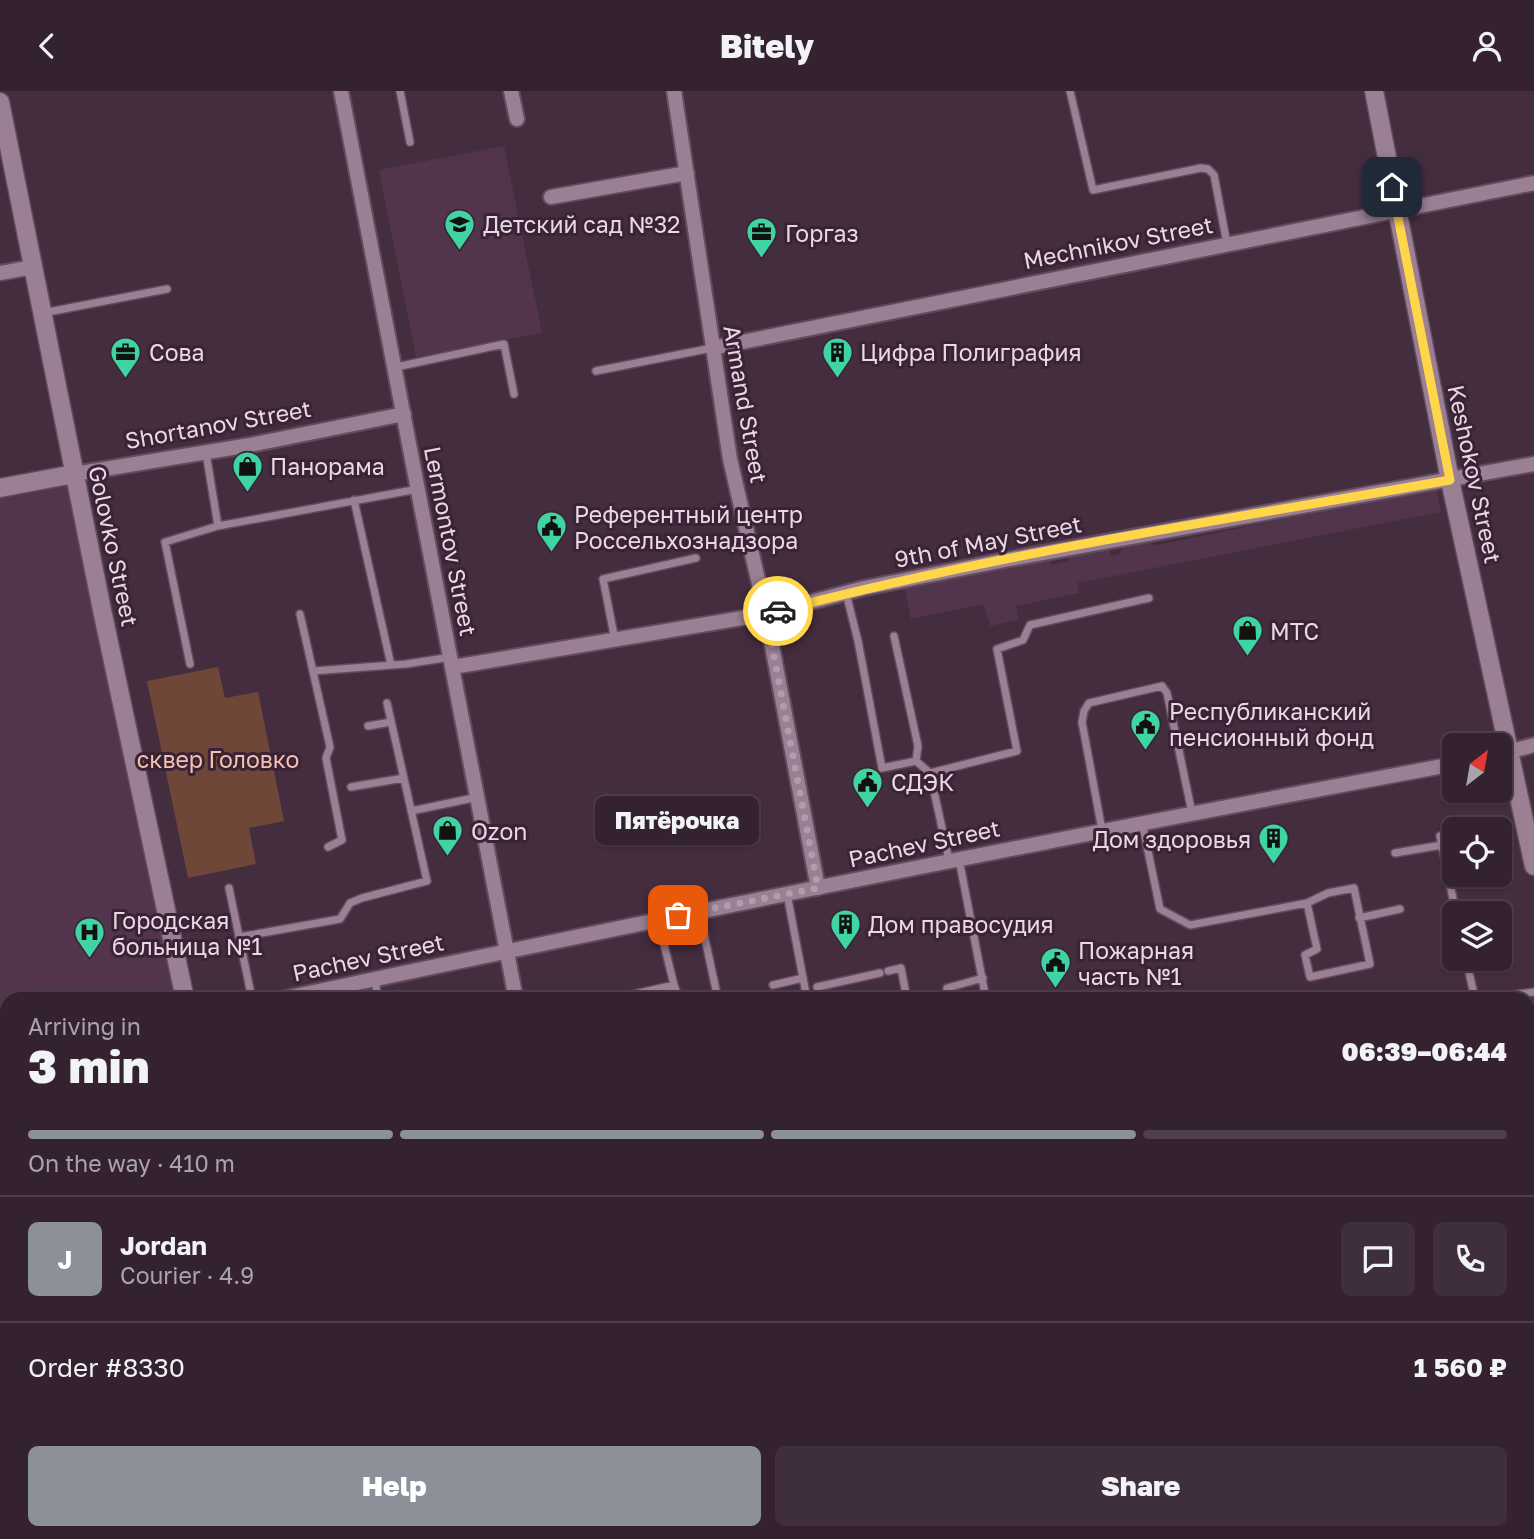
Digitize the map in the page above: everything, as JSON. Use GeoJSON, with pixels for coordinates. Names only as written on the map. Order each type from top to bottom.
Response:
{"type":"FeatureCollection","features":[{"type":"Feature","properties":{"kind":"street","name":"Lermontov Street"},"geometry":{"type":"LineString","coordinates":[[341,91],[515,992]]}},
{"type":"Feature","properties":{"kind":"street"},"geometry":{"type":"LineString","coordinates":[[511,91],[517,119]]}},
{"type":"Feature","properties":{"kind":"street","name":"Armand Street"},"geometry":{"type":"LineString","coordinates":[[674,91],[730,459],[766,614],[818,888]]}},
{"type":"Feature","properties":{"kind":"street","name":"Keshokov Street"},"geometry":{"type":"LineString","coordinates":[[1374,91],[1501,733]]}},
{"type":"Feature","properties":{"kind":"street","name":"Golovko Street"},"geometry":{"type":"LineString","coordinates":[[0,102],[74,474],[184,992]]}},
{"type":"Feature","properties":{"kind":"street"},"geometry":{"type":"LineString","coordinates":[[551,197],[687,173]]}},
{"type":"Feature","properties":{"kind":"street","name":"Mechnikov Street"},"geometry":{"type":"LineString","coordinates":[[712,348],[1534,183]]}},
{"type":"Feature","properties":{"kind":"street"},"geometry":{"type":"LineString","coordinates":[[0,273],[33,267]]}},
{"type":"Feature","properties":{"kind":"street","name":"Shortanov Street"},"geometry":{"type":"LineString","coordinates":[[0,488],[206,453],[404,414]]}},
{"type":"Feature","properties":{"kind":"street","name":"9th of May Street"},"geometry":{"type":"LineString","coordinates":[[452,662],[615,640],[766,614],[846,593],[1005,560],[1534,464]]}},
{"type":"Feature","properties":{"kind":"street"},"geometry":{"type":"LineString","coordinates":[[1512,751],[1534,745]]}},
{"type":"Feature","properties":{"kind":"street","name":"Pachev Street"},"geometry":{"type":"LineString","coordinates":[[317,992],[699,910],[1142,822],[1442,766]]}},
{"type":"Feature","properties":{"kind":"street","name":"Keshokov Street"},"geometry":{"type":"LineString","coordinates":[[1512,780],[1534,866]]}},
{"type":"Feature","properties":{"kind":"lane"},"geometry":{"type":"LineString","coordinates":[[400,91],[410,142]]}},
{"type":"Feature","properties":{"kind":"lane"},"geometry":{"type":"LineString","coordinates":[[1070,91],[1093,190],[1200,168],[1208,169],[1214,175],[1227,244]]}},
{"type":"Feature","properties":{"kind":"lane"},"geometry":{"type":"LineString","coordinates":[[42,313],[167,289]]}},
{"type":"Feature","properties":{"kind":"lane"},"geometry":{"type":"LineString","coordinates":[[396,367],[505,344],[514,394]]}},
{"type":"Feature","properties":{"kind":"lane"},"geometry":{"type":"LineString","coordinates":[[596,371],[712,348]]}},
{"type":"Feature","properties":{"kind":"lane"},"geometry":{"type":"LineString","coordinates":[[206,453],[218,526]]}},
{"type":"Feature","properties":{"kind":"lane"},"geometry":{"type":"LineString","coordinates":[[190,664],[165,542],[218,526],[418,489]]}},
{"type":"Feature","properties":{"kind":"lane"},"geometry":{"type":"LineString","coordinates":[[354,500],[391,665]]}},
{"type":"Feature","properties":{"kind":"lane"},"geometry":{"type":"LineString","coordinates":[[615,640],[603,579],[696,558]]}},
{"type":"Feature","properties":{"kind":"lane"},"geometry":{"type":"LineString","coordinates":[[846,593],[858,641],[881,768],[916,761]]}},
{"type":"Feature","properties":{"kind":"lane"},"geometry":{"type":"LineString","coordinates":[[930,773],[1017,751],[997,649],[1023,640],[1030,625],[1149,598]]}},
{"type":"Feature","properties":{"kind":"lane"},"geometry":{"type":"LineString","coordinates":[[300,614],[330,747],[326,758],[342,840],[328,847]]}},
{"type":"Feature","properties":{"kind":"lane"},"geometry":{"type":"LineString","coordinates":[[894,636],[918,746],[916,761]]}},
{"type":"Feature","properties":{"kind":"lane"},"geometry":{"type":"LineString","coordinates":[[313,671],[452,662]]}},
{"type":"Feature","properties":{"kind":"lane"},"geometry":{"type":"LineString","coordinates":[[1102,830],[1082,722],[1084,711],[1089,703],[1162,687],[1167,693],[1192,813]]}},
{"type":"Feature","properties":{"kind":"lane"},"geometry":{"type":"LineString","coordinates":[[239,937],[340,919],[350,903],[427,881],[387,703]]}},
{"type":"Feature","properties":{"kind":"lane"},"geometry":{"type":"LineString","coordinates":[[368,726],[391,722]]}},
{"type":"Feature","properties":{"kind":"lane"},"geometry":{"type":"LineString","coordinates":[[916,761],[930,773],[954,859],[985,992]]}},
{"type":"Feature","properties":{"kind":"lane"},"geometry":{"type":"LineString","coordinates":[[351,787],[404,778]]}},
{"type":"Feature","properties":{"kind":"lane"},"geometry":{"type":"LineString","coordinates":[[411,811],[478,797]]}},
{"type":"Feature","properties":{"kind":"lane"},"geometry":{"type":"LineString","coordinates":[[1142,822],[1160,909],[1190,925],[1307,903],[1328,893],[1354,888],[1370,964],[1310,977],[1305,955],[1317,949],[1307,903]]}},
{"type":"Feature","properties":{"kind":"lane"},"geometry":{"type":"LineString","coordinates":[[1395,853],[1442,845],[1440,836]]}},
{"type":"Feature","properties":{"kind":"lane"},"geometry":{"type":"LineString","coordinates":[[229,888],[251,992]]}},
{"type":"Feature","properties":{"kind":"lane"},"geometry":{"type":"LineString","coordinates":[[787,894],[806,992]]}},
{"type":"Feature","properties":{"kind":"lane"},"geometry":{"type":"LineString","coordinates":[[1359,918],[1400,909]]}},
{"type":"Feature","properties":{"kind":"lane"},"geometry":{"type":"LineString","coordinates":[[699,910],[717,992]]}},
{"type":"Feature","properties":{"kind":"lane"},"geometry":{"type":"LineString","coordinates":[[657,919],[676,992]]}},
{"type":"Feature","properties":{"kind":"lane"},"geometry":{"type":"LineString","coordinates":[[817,987],[901,968],[906,992]]}},
{"type":"Feature","properties":{"kind":"lane"},"geometry":{"type":"LineString","coordinates":[[1469,971],[1473,992]]}},
{"type":"Feature","properties":{"kind":"lane"},"geometry":{"type":"LineString","coordinates":[[773,985],[803,978]]}},
{"type":"Feature","properties":{"kind":"lane"},"geometry":{"type":"LineString","coordinates":[[947,992],[947,988],[983,978]]}},
{"type":"Feature","properties":{"kind":"lane"},"geometry":{"type":"LineString","coordinates":[[375,980],[378,992]]}},
{"type":"Feature","properties":{"kind":"lane"},"geometry":{"type":"LineString","coordinates":[[644,992],[674,985]]}},
{"type":"Feature","properties":{"kind":"shaded area","name":"Детский сад №32"},"geometry":{"type":"Polygon","coordinates":[[[504,146],[542,333],[416,357],[379,170],[504,146]]]}},
{"type":"Feature","properties":{"kind":"shaded area","name":"Городская больница №1"},"geometry":{"type":"Polygon","coordinates":[[[74,474],[184,992],[0,992],[0,488],[74,474]]]}},
{"type":"Feature","properties":{"kind":"shaded area"},"geometry":{"type":"Polygon","coordinates":[[[1436,487],[1441,512],[1077,583],[1079,593],[1016,606],[1018,620],[990,626],[984,604],[911,619],[904,585],[928,581],[929,584],[1050,559],[1052,565],[1069,561],[1069,556],[1109,548],[1111,556],[1122,553],[1121,547],[1151,541],[1153,546],[1436,487]]]}},
{"type":"Feature","properties":{"kind":"green space","name":"сквер Головко"},"geometry":{"type":"Polygon","coordinates":[[[218,667],[225,698],[258,692],[284,821],[249,828],[256,864],[188,878],[147,681],[218,667]]]}},
{"type":"Feature","properties":{"kind":"way so far"},"geometry":{"type":"LineString","coordinates":[[678,915],[818,888],[766,614],[778,611]]}},
{"type":"Feature","properties":{"kind":"place","name":"Детский сад №32"},"geometry":{"type":"Point","coordinates":[460,251]}},
{"type":"Feature","properties":{"kind":"place","name":"Горгаз"},"geometry":{"type":"Point","coordinates":[762,260]}},
{"type":"Feature","properties":{"kind":"place","name":"Сова"},"geometry":{"type":"Point","coordinates":[126,379]}},
{"type":"Feature","properties":{"kind":"place","name":"Цифра Полиграфия"},"geometry":{"type":"Point","coordinates":[837,379]}},
{"type":"Feature","properties":{"kind":"place","name":"Панорама"},"geometry":{"type":"Point","coordinates":[247,493]}},
{"type":"Feature","properties":{"kind":"place","name":"Референтный центр Россельхознадзора"},"geometry":{"type":"Point","coordinates":[551,554]}},
{"type":"Feature","properties":{"kind":"place","name":"МТС"},"geometry":{"type":"Point","coordinates":[1247,658]}},
{"type":"Feature","properties":{"kind":"place","name":"Республиканский пенсионный фонд"},"geometry":{"type":"Point","coordinates":[1146,751]}},
{"type":"Feature","properties":{"kind":"place","name":"СДЭК"},"geometry":{"type":"Point","coordinates":[868,809]}},
{"type":"Feature","properties":{"kind":"place","name":"Ozon"},"geometry":{"type":"Point","coordinates":[448,858]}},
{"type":"Feature","properties":{"kind":"place","name":"Дом здоровья"},"geometry":{"type":"Point","coordinates":[1274,866]}},
{"type":"Feature","properties":{"kind":"place","name":"Пятёрочка"},"geometry":{"type":"Point","coordinates":[678,915]}},
{"type":"Feature","properties":{"kind":"place","name":"Дом правосудия"},"geometry":{"type":"Point","coordinates":[845,951]}},
{"type":"Feature","properties":{"kind":"place","name":"Городская больница №1"},"geometry":{"type":"Point","coordinates":[89,960]}},
{"type":"Feature","properties":{"kind":"place","name":"Пожарная часть №1"},"geometry":{"type":"Point","coordinates":[1055,990]}},
{"type":"Feature","properties":{"kind":"route"},"geometry":{"type":"LineString","coordinates":[[778,611],[864,589],[1005,560],[1450,480],[1392,187]]}}]}
